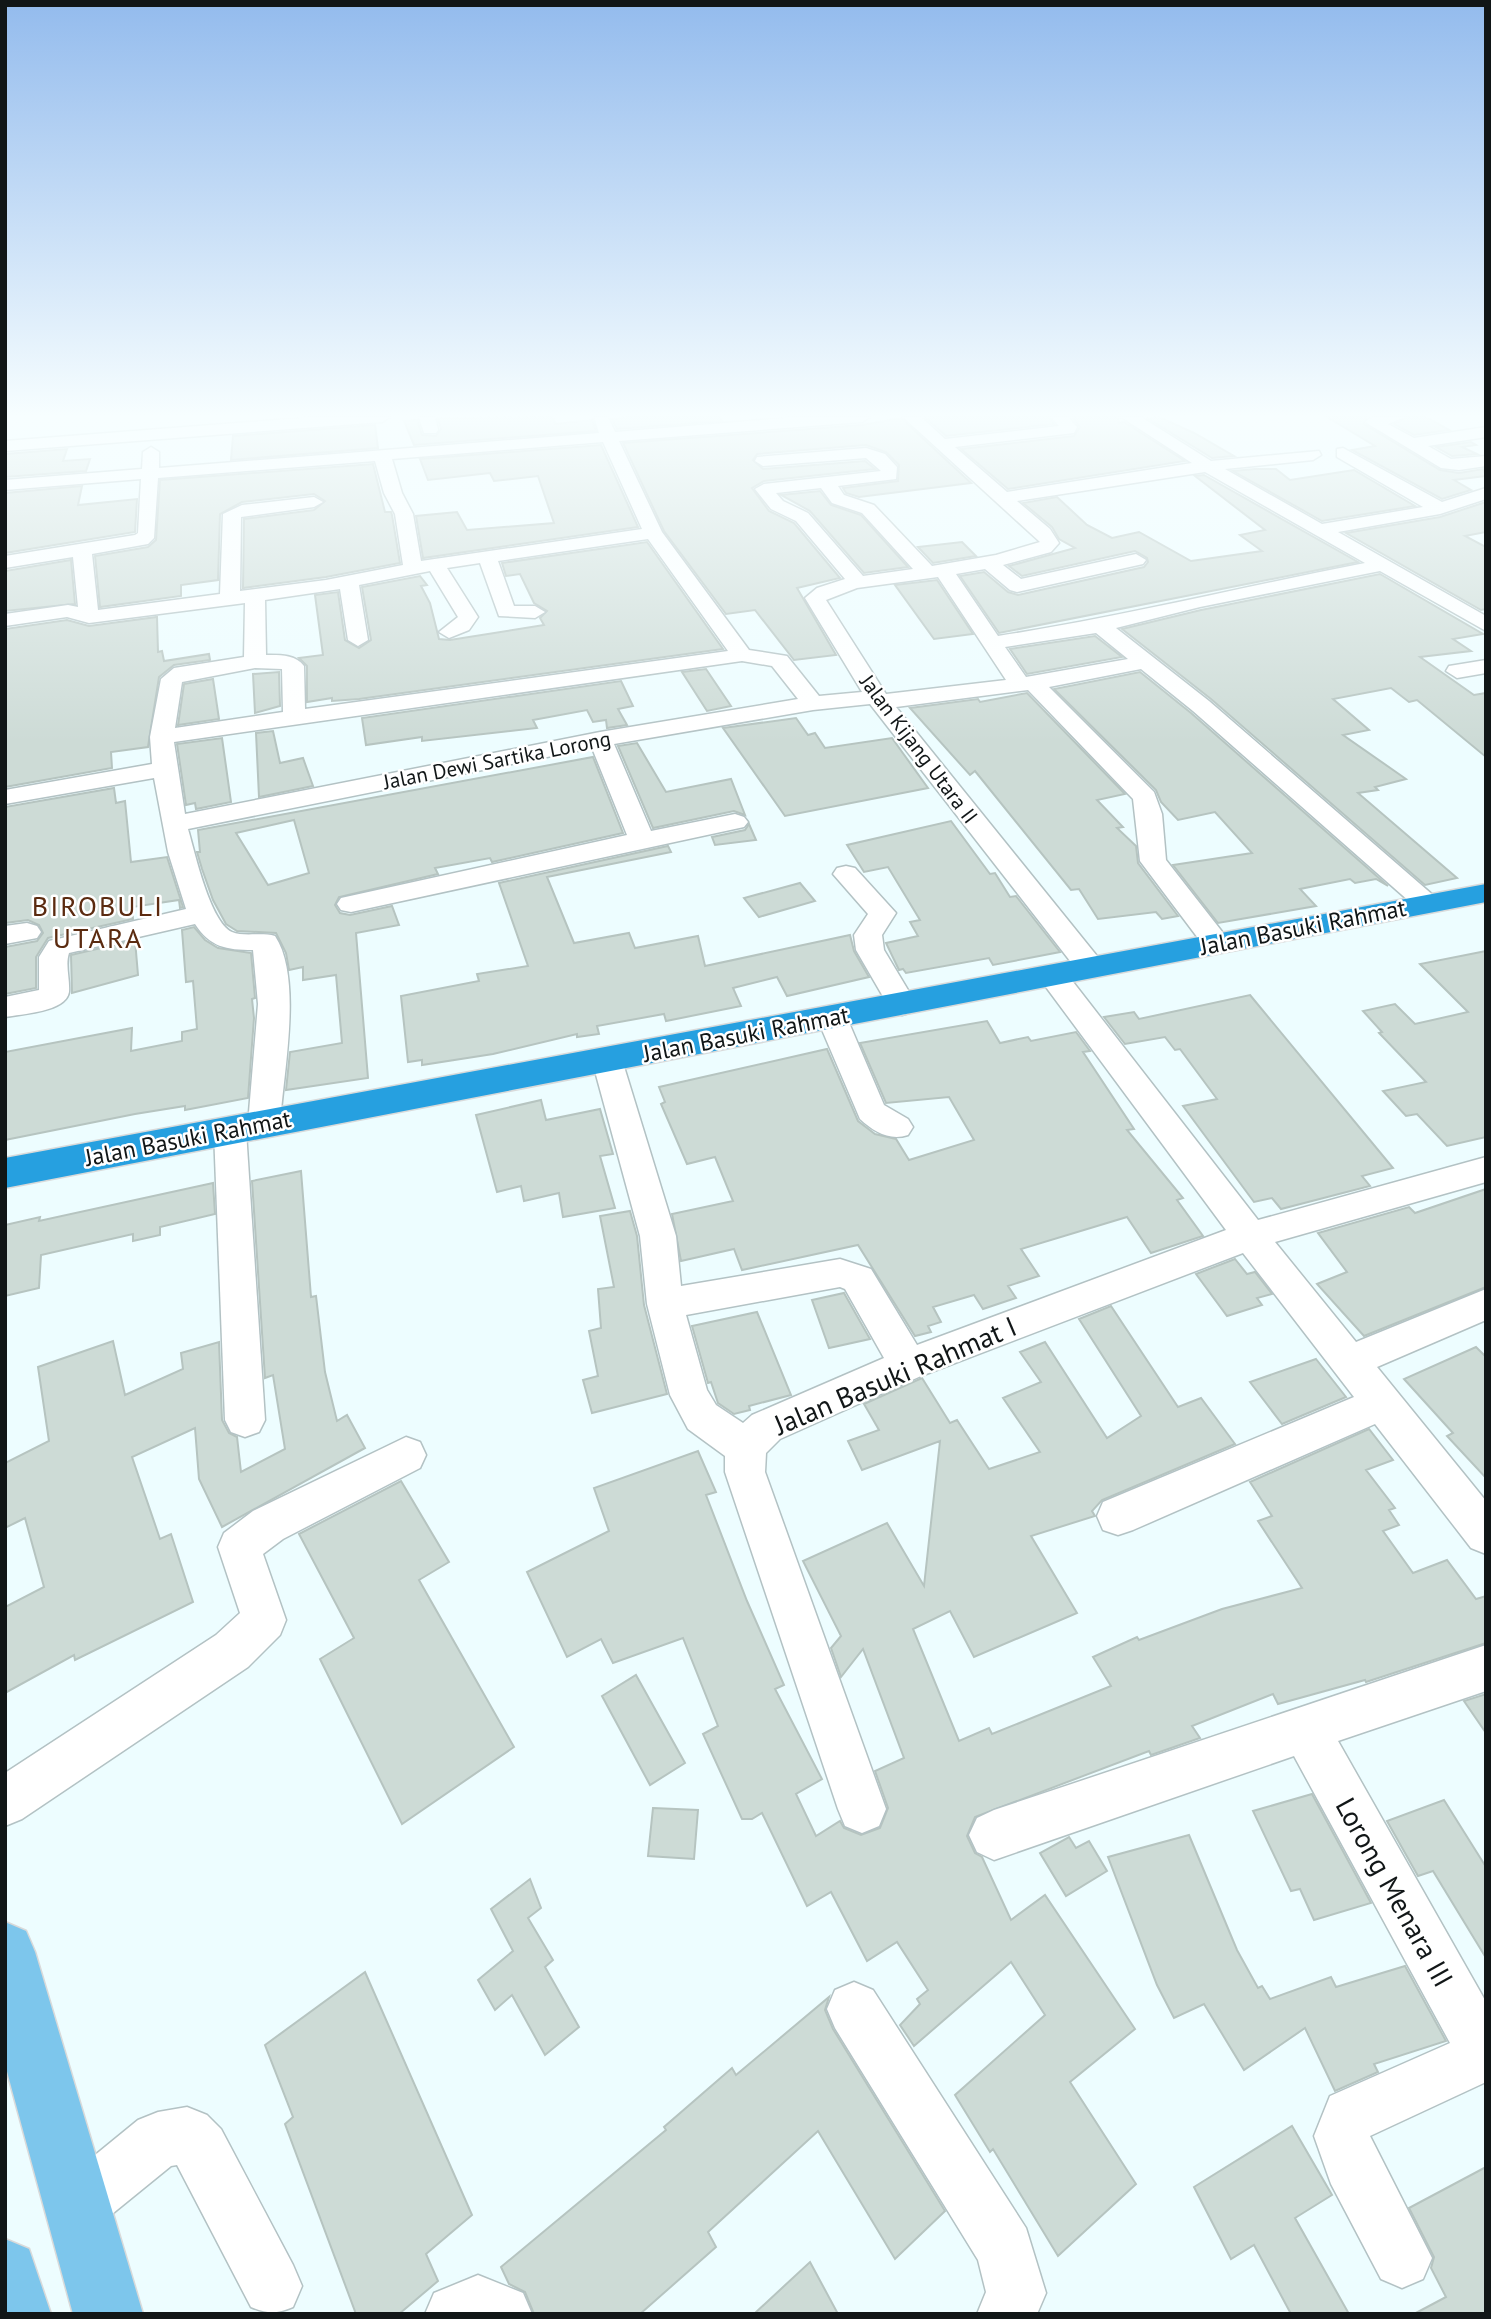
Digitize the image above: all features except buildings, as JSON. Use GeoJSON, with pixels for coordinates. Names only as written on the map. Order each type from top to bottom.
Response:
{"type":"FeatureCollection","features":[{"type":"Feature","properties":{"kind":"highway","name":"Jalan Basuki Rahmat"},"geometry":{"type":"LineString","coordinates":[[5,1173],[1486,893]]}},
{"type":"Feature","properties":{"kind":"main road"},"geometry":{"type":"LineString","coordinates":[[5,1952],[108,2314]]}},
{"type":"Feature","properties":{"kind":"main road"},"geometry":{"type":"LineString","coordinates":[[5,2273],[16,2314]]}},
{"type":"Feature","properties":{"kind":"street"},"geometry":{"type":"LineString","coordinates":[[5,562],[141,540],[147,534],[147,525]]}},
{"type":"Feature","properties":{"kind":"street"},"geometry":{"type":"LineString","coordinates":[[230,600],[232,525]]}},
{"type":"Feature","properties":{"kind":"street"},"geometry":{"type":"LineString","coordinates":[[406,525],[414,569]]}},
{"type":"Feature","properties":{"kind":"street"},"geometry":{"type":"LineString","coordinates":[[649,525],[742,655]]}},
{"type":"Feature","properties":{"kind":"street"},"geometry":{"type":"LineString","coordinates":[[809,525],[859,583]]}},
{"type":"Feature","properties":{"kind":"street"},"geometry":{"type":"LineString","coordinates":[[886,525],[936,572],[1026,684],[1145,797],[1151,812],[1149,847],[1153,861],[1217,944]]}},
{"type":"Feature","properties":{"kind":"street","name":"Jalan Kijang Utara II"},"geometry":{"type":"LineString","coordinates":[[1034,525],[1049,543],[1044,548],[989,563],[859,583],[825,591],[815,598],[878,700],[1091,968]]}},
{"type":"Feature","properties":{"kind":"street"},"geometry":{"type":"LineString","coordinates":[[1310,525],[1486,625]]}},
{"type":"Feature","properties":{"kind":"street"},"geometry":{"type":"LineString","coordinates":[[1318,530],[1346,525]]}},
{"type":"Feature","properties":{"kind":"street"},"geometry":{"type":"LineString","coordinates":[[5,620],[68,611],[89,617],[230,600],[349,582],[435,564],[653,533]]}},
{"type":"Feature","properties":{"kind":"street"},"geometry":{"type":"LineString","coordinates":[[82,550],[89,617]]}},
{"type":"Feature","properties":{"kind":"street"},"geometry":{"type":"LineString","coordinates":[[488,556],[506,612]]}},
{"type":"Feature","properties":{"kind":"street"},"geometry":{"type":"LineString","coordinates":[[989,563],[1017,586],[1136,560]]}},
{"type":"Feature","properties":{"kind":"street"},"geometry":{"type":"LineString","coordinates":[[435,564],[468,617]]}},
{"type":"Feature","properties":{"kind":"street"},"geometry":{"type":"LineString","coordinates":[[991,643],[1100,626],[1199,601],[1382,565]]}},
{"type":"Feature","properties":{"kind":"street"},"geometry":{"type":"LineString","coordinates":[[349,582],[358,640]]}},
{"type":"Feature","properties":{"kind":"street"},"geometry":{"type":"LineString","coordinates":[[255,662],[256,596]]}},
{"type":"Feature","properties":{"kind":"street"},"geometry":{"type":"LineString","coordinates":[[449,632],[462,626],[468,617],[506,612],[535,612]]}},
{"type":"Feature","properties":{"kind":"street"},"geometry":{"type":"LineString","coordinates":[[1100,626],[1147,662],[1427,903]]}},
{"type":"Feature","properties":{"kind":"street"},"geometry":{"type":"LineString","coordinates":[[162,737],[295,716],[549,686],[742,655],[779,661],[813,703]]}},
{"type":"Feature","properties":{"kind":"street"},"geometry":{"type":"LineString","coordinates":[[264,1124],[272,998],[270,953],[265,942],[222,938],[199,907],[174,824],[164,769],[162,737],[174,676],[255,662],[281,661],[293,666],[295,716]]}},
{"type":"Feature","properties":{"kind":"street","name":"Jalan Dewi Sartika Lorong"},"geometry":{"type":"LineString","coordinates":[[174,824],[600,739],[813,703],[878,700],[1026,684],[1147,662]]}},
{"type":"Feature","properties":{"kind":"street"},"geometry":{"type":"LineString","coordinates":[[1457,671],[1486,666]]}},
{"type":"Feature","properties":{"kind":"street"},"geometry":{"type":"LineString","coordinates":[[600,739],[642,840]]}},
{"type":"Feature","properties":{"kind":"street"},"geometry":{"type":"LineString","coordinates":[[5,797],[164,769]]}},
{"type":"Feature","properties":{"kind":"street"},"geometry":{"type":"LineString","coordinates":[[351,904],[735,822]]}},
{"type":"Feature","properties":{"kind":"street"},"geometry":{"type":"LineString","coordinates":[[846,874],[882,913],[868,936],[870,950],[902,1005]]}},
{"type":"Feature","properties":{"kind":"street"},"geometry":{"type":"LineString","coordinates":[[5,1007],[46,999],[54,994],[53,957],[60,947],[204,913]]}},
{"type":"Feature","properties":{"kind":"street"},"geometry":{"type":"LineString","coordinates":[[1053,976],[1250,1236],[1486,1534]]}},
{"type":"Feature","properties":{"kind":"street"},"geometry":{"type":"LineString","coordinates":[[832,1018],[871,1111],[881,1120],[897,1127]]}},
{"type":"Feature","properties":{"kind":"street"},"geometry":{"type":"LineString","coordinates":[[607,1060],[658,1236],[666,1304],[689,1395],[702,1417],[746,1447]]}},
{"type":"Feature","properties":{"kind":"street"},"geometry":{"type":"LineString","coordinates":[[230,1131],[245,1420]]}},
{"type":"Feature","properties":{"kind":"street","name":"Jalan Basuki Rahmat I"},"geometry":{"type":"LineString","coordinates":[[862,1809],[745,1472],[746,1447],[766,1427],[908,1365],[1250,1236],[1486,1169]]}},
{"type":"Feature","properties":{"kind":"street"},"geometry":{"type":"LineString","coordinates":[[666,1304],[851,1274],[858,1279],[908,1365]]}},
{"type":"Feature","properties":{"kind":"street"},"geometry":{"type":"LineString","coordinates":[[1350,1361],[1486,1304]]}},
{"type":"Feature","properties":{"kind":"street"},"geometry":{"type":"LineString","coordinates":[[1118,1516],[1381,1403]]}},
{"type":"Feature","properties":{"kind":"street"},"geometry":{"type":"LineString","coordinates":[[5,1802],[232,1651],[264,1620],[239,1548],[268,1525],[407,1455]]}},
{"type":"Feature","properties":{"kind":"street"},"geometry":{"type":"LineString","coordinates":[[994,1835],[1486,1668]]}},
{"type":"Feature","properties":{"kind":"street","name":"Lorong Menara III"},"geometry":{"type":"LineString","coordinates":[[1305,1729],[1486,2054]]}},
{"type":"Feature","properties":{"kind":"street"},"geometry":{"type":"LineString","coordinates":[[854,2009],[1004,2249],[1016,2293],[1007,2314]]}},
{"type":"Feature","properties":{"kind":"street"},"geometry":{"type":"LineString","coordinates":[[1402,2258],[1351,2164],[1342,2136],[1350,2116],[1486,2054]]}},
{"type":"Feature","properties":{"kind":"street"},"geometry":{"type":"LineString","coordinates":[[76,2207],[158,2140],[187,2135],[201,2149],[272,2286]]}},
{"type":"Feature","properties":{"kind":"street"},"geometry":{"type":"LineString","coordinates":[[456,2314],[478,2305],[502,2314]]}},
{"type":"Feature","properties":{"kind":"district","name":"BIROBULI UTARA"},"geometry":{"type":"Point","coordinates":[98,921]}}]}
